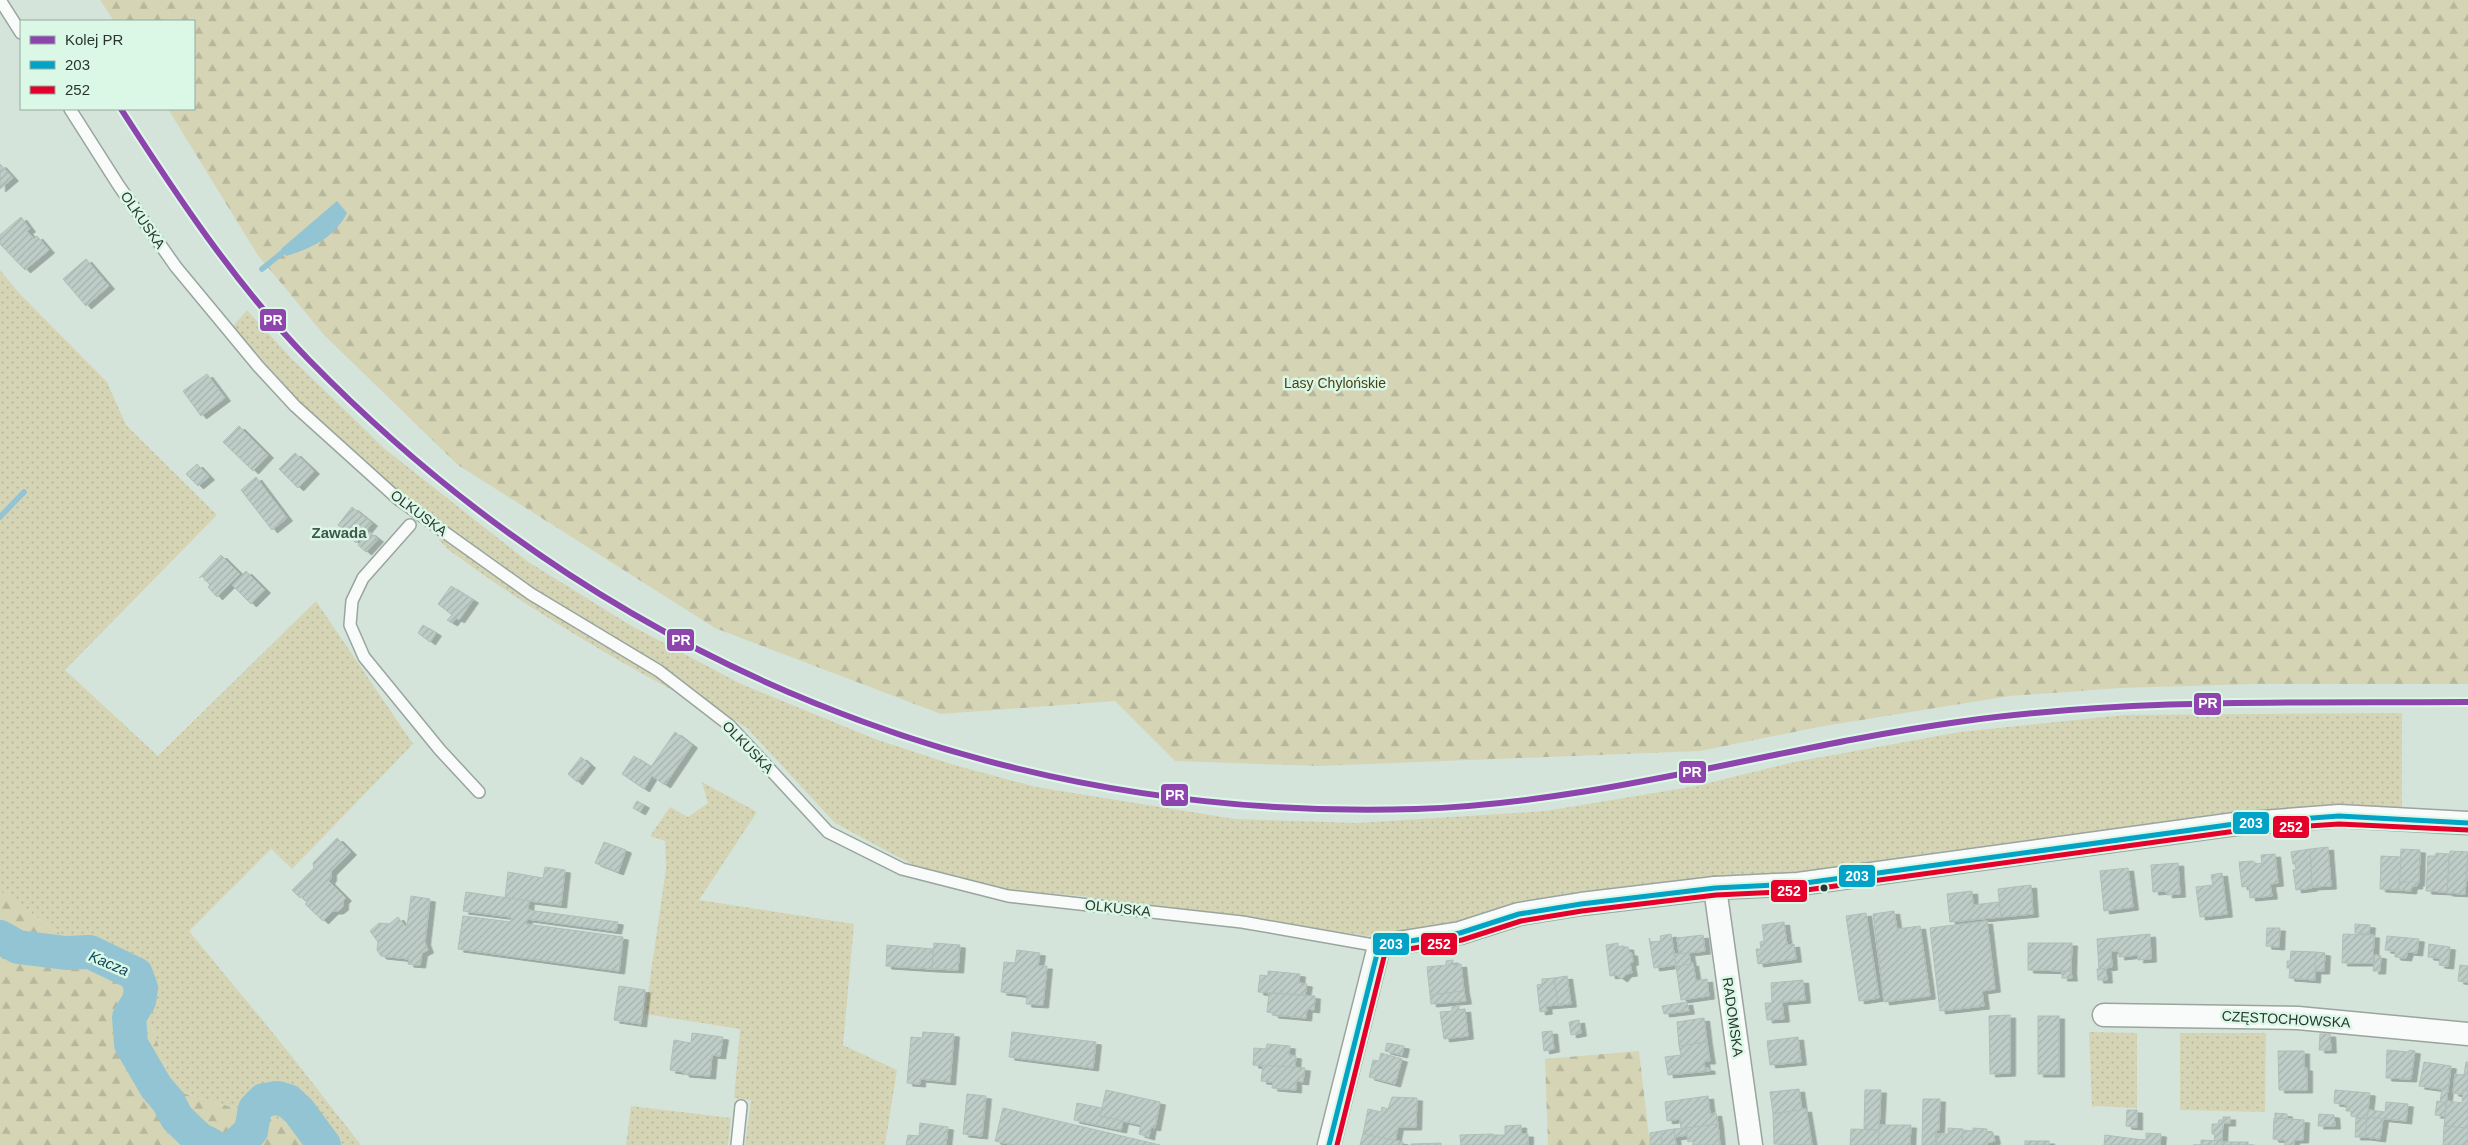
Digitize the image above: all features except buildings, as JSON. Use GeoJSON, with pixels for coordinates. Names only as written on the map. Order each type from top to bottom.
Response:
{"type":"FeatureCollection","features":[{"type":"Feature","properties":{"kind":"street","name":"OLKUSKA"},"geometry":{"type":"LineString","coordinates":[[1379,946],[1460,933],[1519,914],[1581,904],[1715,888],[1798,884],[2235,824],[2339,816],[2468,823]]}},
{"type":"Feature","properties":{"kind":"street","name":"RADOMSKA"},"geometry":{"type":"LineString","coordinates":[[1715,888],[1751,1145]]}},
{"type":"Feature","properties":{"kind":"street"},"geometry":{"type":"LineString","coordinates":[[1329,1145],[1379,946]]}},
{"type":"Feature","properties":{"kind":"street","name":"CZĘSTOCHOWSKA"},"geometry":{"type":"LineString","coordinates":[[2104,1015],[2298,1018],[2468,1034]]}},
{"type":"Feature","properties":{"kind":"lane"},"geometry":{"type":"LineString","coordinates":[[0,0],[20,32]]}},
{"type":"Feature","properties":{"kind":"lane","name":"OLKUSKA"},"geometry":{"type":"LineString","coordinates":[[71,110],[119,186],[176,267],[258,366],[295,406],[398,499],[531,594],[659,671],[729,725],[828,832],[902,869],[1008,896],[1242,922],[1379,946]]}},
{"type":"Feature","properties":{"kind":"lane"},"geometry":{"type":"LineString","coordinates":[[410,525],[363,578],[352,601],[350,625],[364,657],[440,750],[479,792]]}},
{"type":"Feature","properties":{"kind":"lane"},"geometry":{"type":"LineString","coordinates":[[737,1145],[741,1106]]}},
{"type":"Feature","properties":{"kind":"green space","name":"Lasy Chylońskie"},"geometry":{"type":"Polygon","coordinates":[[[100,0],[2468,0],[2468,684],[2256,684],[2121,688],[2010,696],[1824,726],[1700,751],[1318,766],[1175,761],[1115,701],[941,714],[715,628],[458,465],[324,335],[257,254],[169,110],[195,110],[195,20],[113,20],[100,0]]]}},
{"type":"Feature","properties":{"kind":"green space"},"geometry":{"type":"Polygon","coordinates":[[[0,270],[19,293],[107,382],[126,425],[217,515],[65,670],[158,756],[316,601],[413,744],[292,869],[271,849],[189,931],[282,1044],[361,1145],[310,1145],[305,1128],[175,1091],[138,989],[0,891],[0,270]]]}},
{"type":"Feature","properties":{"kind":"green space"},"geometry":{"type":"Polygon","coordinates":[[[247,310],[291,358],[385,449],[527,561],[630,625],[741,684],[875,739],[951,764],[1036,787],[1235,819],[1358,823],[1546,811],[1696,786],[1794,762],[1960,732],[2124,715],[2402,713],[2402,809],[2118,830],[1945,852],[1799,875],[1725,876],[1682,880],[1566,899],[1463,923],[1368,936],[1082,896],[1017,891],[928,873],[835,823],[747,728],[534,592],[392,488],[278,383],[239,341],[234,325],[247,310]]]}},
{"type":"Feature","properties":{"kind":"green space"},"geometry":{"type":"Polygon","coordinates":[[[441,537],[576,629],[628,657],[673,686],[672,690],[530,607],[449,550],[439,540],[441,537]]]}},
{"type":"Feature","properties":{"kind":"green space"},"geometry":{"type":"Polygon","coordinates":[[[702,782],[757,812],[699,900],[854,924],[843,1045],[897,1070],[885,1145],[745,1145],[751,1100],[734,1098],[740,1029],[645,1014],[666,868],[665,841],[650,836],[670,807],[688,817],[708,803],[702,782]]]}},
{"type":"Feature","properties":{"kind":"green space"},"geometry":{"type":"Polygon","coordinates":[[[0,891],[138,989],[175,1091],[305,1128],[310,1145],[0,1145],[0,891]]]}},
{"type":"Feature","properties":{"kind":"green space"},"geometry":{"type":"Polygon","coordinates":[[[2089,1032],[2137,1033],[2137,1108],[2094,1106],[2092,1108],[2089,1032]]]}},
{"type":"Feature","properties":{"kind":"green space"},"geometry":{"type":"Polygon","coordinates":[[[2180,1033],[2266,1033],[2265,1112],[2180,1110],[2180,1033]]]}},
{"type":"Feature","properties":{"kind":"green space"},"geometry":{"type":"Polygon","coordinates":[[[1639,1051],[1650,1145],[1548,1145],[1545,1059],[1639,1051]]]}},
{"type":"Feature","properties":{"kind":"green space"},"geometry":{"type":"Polygon","coordinates":[[[631,1106],[731,1118],[728,1145],[626,1145],[631,1106]]]}},
{"type":"Feature","properties":{"kind":"water"},"geometry":{"type":"Polygon","coordinates":[[[337,201],[347,213],[336,229],[321,241],[286,256],[281,249],[337,201]]]}},
{"type":"Feature","properties":{"kind":"waterway"},"geometry":{"type":"LineString","coordinates":[[262,269],[283,252]]}},
{"type":"Feature","properties":{"kind":"waterway"},"geometry":{"type":"LineString","coordinates":[[0,517],[24,492]]}},
{"type":"Feature","properties":{"kind":"waterway","name":"Kacza"},"geometry":{"type":"LineString","coordinates":[[0,937],[18,947],[66,953],[90,952],[136,974],[141,988],[139,1001],[129,1017],[131,1044],[177,1118],[199,1139],[211,1145]]}},
{"type":"Feature","properties":{"kind":"waterway","name":"Kacza"},"geometry":{"type":"LineString","coordinates":[[236,1145],[251,1131],[255,1109],[264,1100],[277,1098],[288,1101],[299,1111],[324,1145]]}},
{"type":"Feature","properties":{"kind":"rail line","name":"PR"},"geometry":{"type":"LineString","coordinates":[[122,110],[186,207],[232,271],[282,331],[309,360],[424,467],[547,560],[678,639],[814,703],[957,753],[1106,787],[1259,806],[1416,809],[1484,805],[1552,796],[1688,773],[1890,733],[2021,714],[2149,705],[2213,703],[2468,702]]}},
{"type":"Feature","properties":{"kind":"transit line","name":"203"},"geometry":{"type":"LineString","coordinates":[[1329,1145],[1379,946],[1460,933],[1519,914],[1581,904],[1715,888],[1798,884],[2235,824],[2339,816],[2468,823]]}},
{"type":"Feature","properties":{"kind":"transit line","name":"252"},"geometry":{"type":"LineString","coordinates":[[1337,1145],[1385,953],[1462,940],[1521,921],[1582,911],[1716,895],[1799,891],[2236,831],[2339,824],[2468,830]]}},
{"type":"Feature","properties":{"kind":"district","name":"Zawada"},"geometry":{"type":"Point","coordinates":[339,532]}}]}
